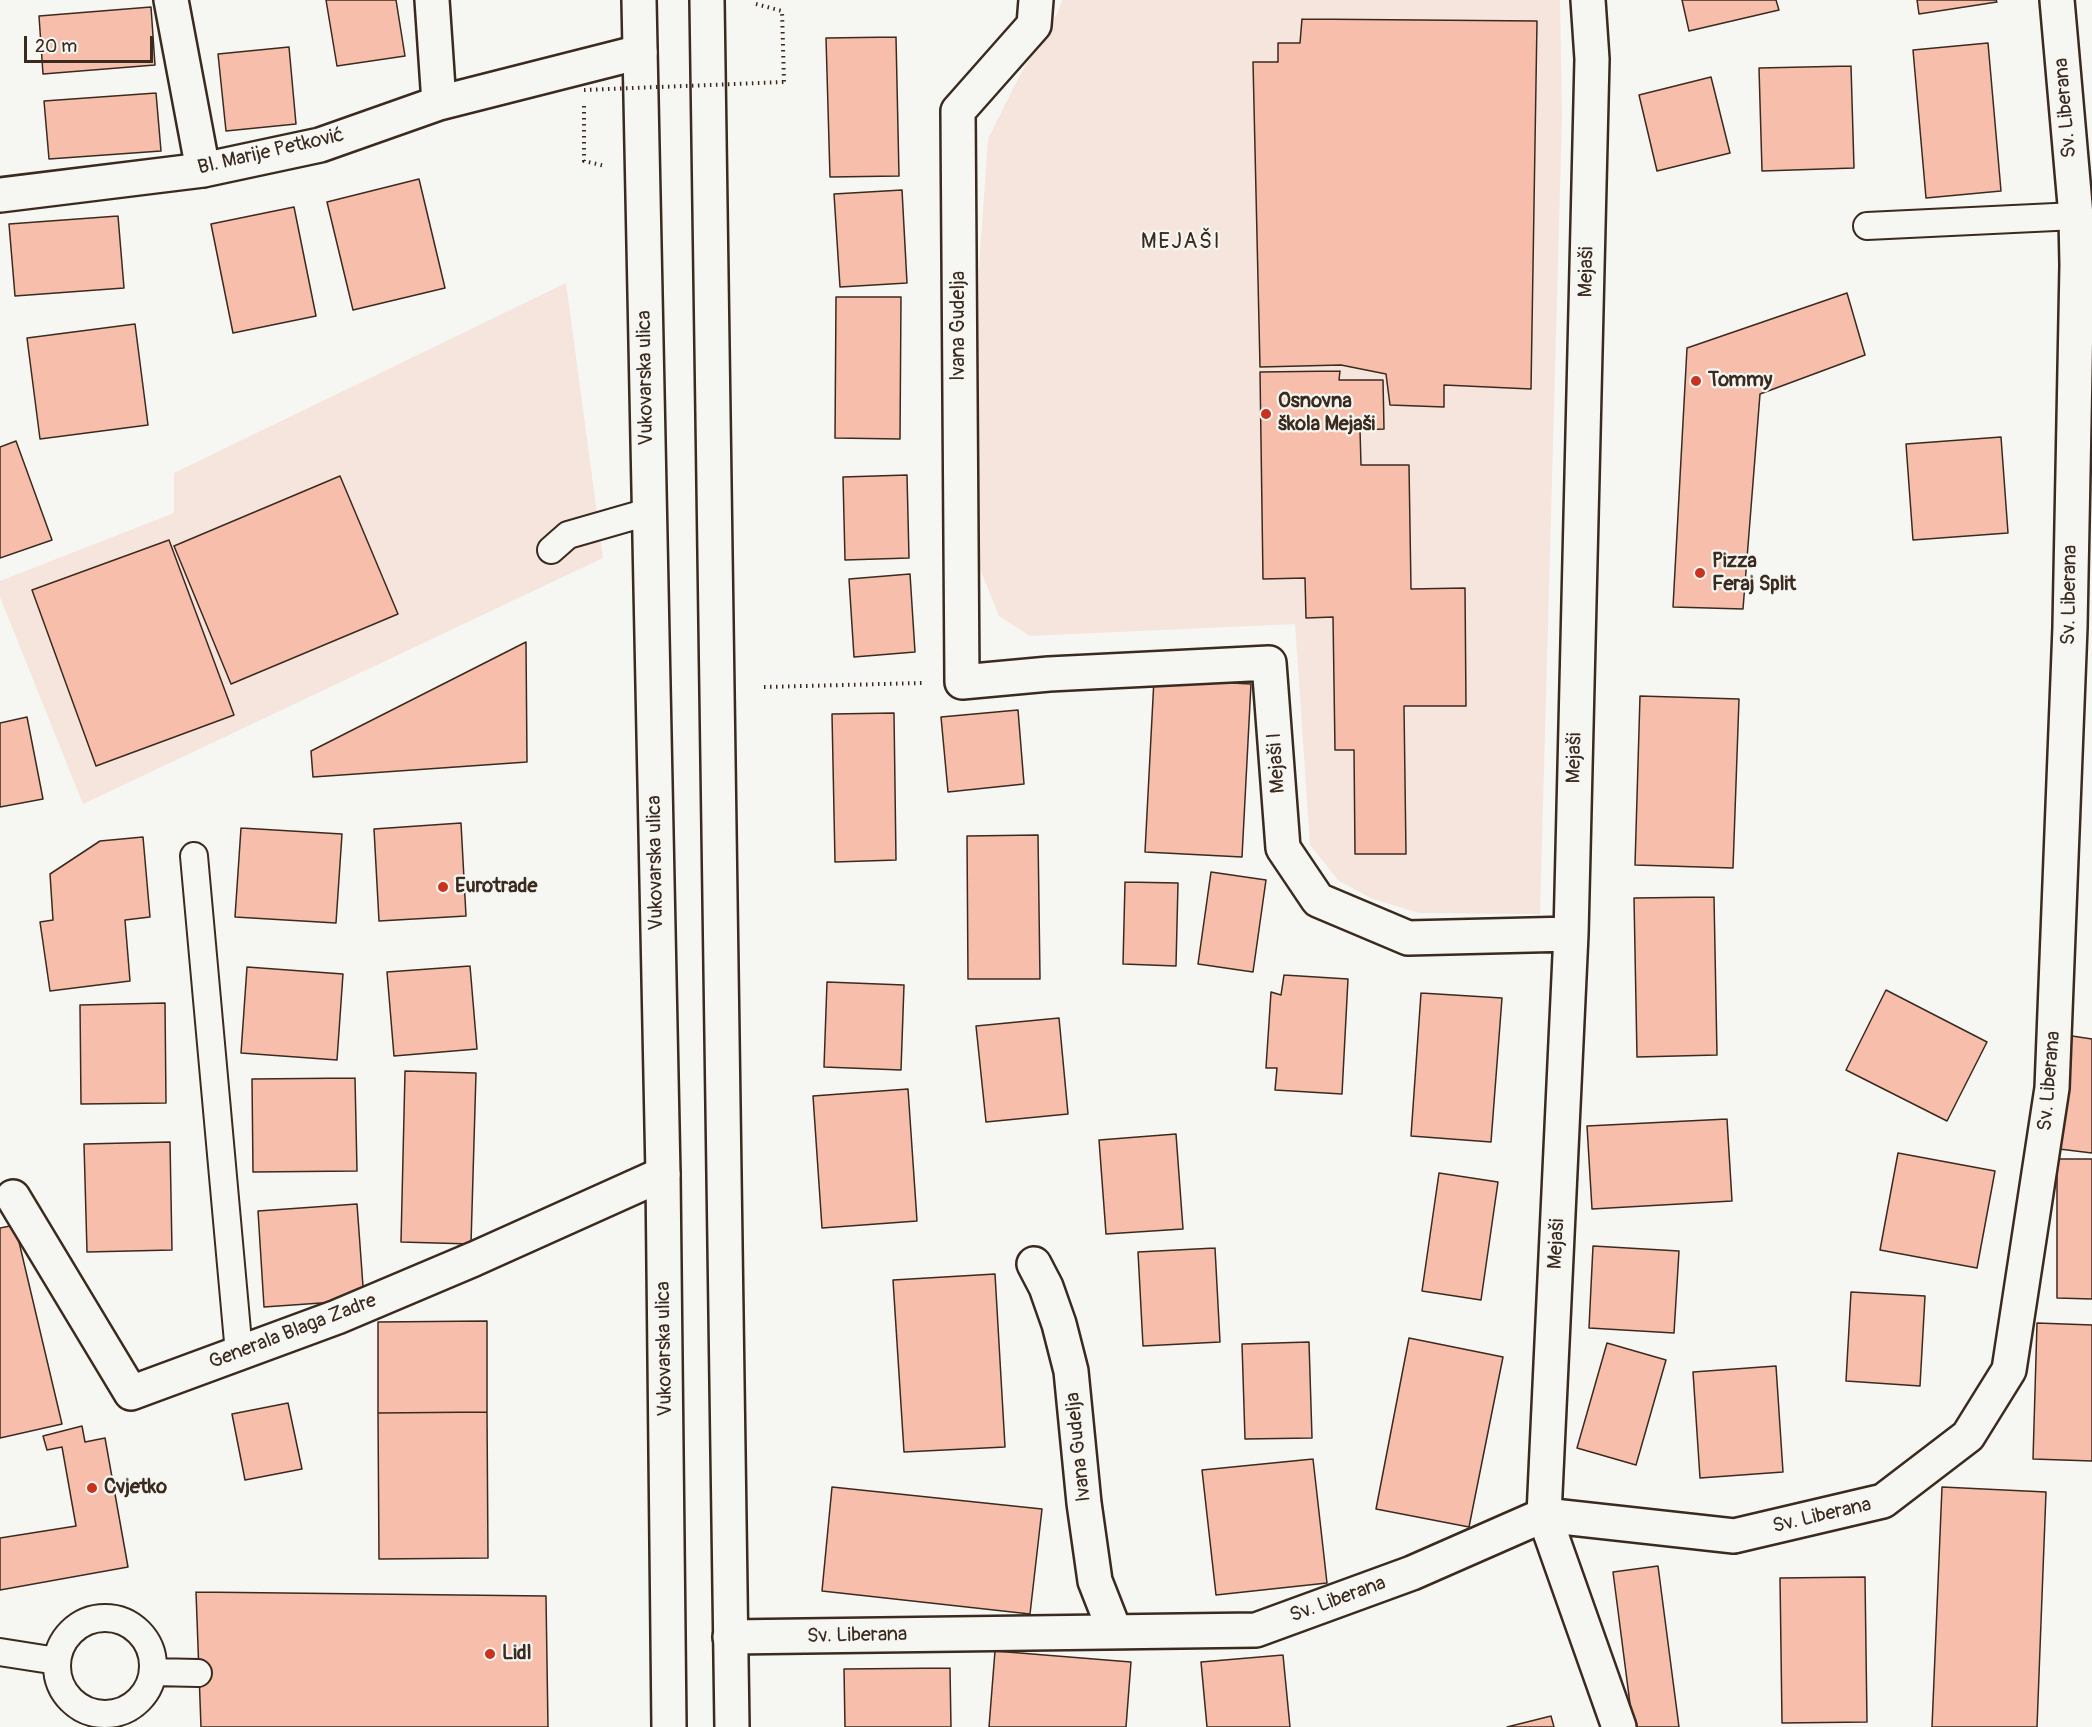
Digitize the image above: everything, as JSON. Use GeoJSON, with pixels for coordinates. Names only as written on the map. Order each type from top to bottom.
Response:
{"type":"FeatureCollection","features":[{"type":"Feature","properties":{"kind":"street"},"geometry":{"type":"LineString","coordinates":[[171,0],[203,170]]}},
{"type":"Feature","properties":{"kind":"street"},"geometry":{"type":"LineString","coordinates":[[432,0],[439,103]]}},
{"type":"Feature","properties":{"kind":"street","name":"Vukovarska ulica"},"geometry":{"type":"LineString","coordinates":[[639,0],[663,1174],[669,1727]]}},
{"type":"Feature","properties":{"kind":"street"},"geometry":{"type":"LineString","coordinates":[[708,0],[732,1727]]}},
{"type":"Feature","properties":{"kind":"street","name":"Ivana Gudelja"},"geometry":{"type":"LineString","coordinates":[[962,682],[958,111],[1034,25],[1036,0]]}},
{"type":"Feature","properties":{"kind":"street","name":"Mejaši"},"geometry":{"type":"LineString","coordinates":[[1544,1515],[1571,934],[1592,59],[1588,0]]}},
{"type":"Feature","properties":{"kind":"street","name":"Sv. Liberana"},"geometry":{"type":"LineString","coordinates":[[730,1637],[1256,1630],[1412,1573],[1544,1515],[1734,1536],[1883,1501],[1968,1436],[2009,1370],[2052,1088],[2085,265],[2076,216],[2057,0]]}},
{"type":"Feature","properties":{"kind":"street","name":"Bl. Marije Petković"},"geometry":{"type":"LineString","coordinates":[[0,195],[203,170],[320,145],[439,103],[640,52]]}},
{"type":"Feature","properties":{"kind":"street","name":"Mejaši I"},"geometry":{"type":"LineString","coordinates":[[962,682],[1049,674],[1269,663],[1283,848],[1318,900],[1408,938],[1571,934]]}},
{"type":"Feature","properties":{"kind":"street","name":"Generala Blaga Zadre"},"geometry":{"type":"LineString","coordinates":[[14,1197],[131,1393],[337,1317],[463,1264],[663,1174]]}},
{"type":"Feature","properties":{"kind":"street","name":"Ivana Gudelja"},"geometry":{"type":"LineString","coordinates":[[1034,1264],[1046,1287],[1059,1324],[1071,1371],[1084,1503],[1095,1581],[1115,1632]]}},
{"type":"Feature","properties":{"kind":"street"},"geometry":{"type":"LineString","coordinates":[[1544,1515],[1619,1727]]}},
{"type":"Feature","properties":{"kind":"lane"},"geometry":{"type":"LineString","coordinates":[[1867,226],[2076,216]]}},
{"type":"Feature","properties":{"kind":"lane"},"geometry":{"type":"LineString","coordinates":[[551,550],[568,535],[648,512]]}},
{"type":"Feature","properties":{"kind":"lane"},"geometry":{"type":"LineString","coordinates":[[194,856],[239,1353]]}},
{"type":"Feature","properties":{"kind":"lane"},"geometry":{"type":"LineString","coordinates":[[96,1619],[111,1619],[125,1623],[137,1631],[146,1642],[152,1655],[153,1672],[148,1688],[138,1701],[113,1721],[76,1705],[65,1693],[58,1678],[57,1661],[61,1646],[71,1632],[83,1623],[96,1619]]}},
{"type":"Feature","properties":{"kind":"lane"},"geometry":{"type":"LineString","coordinates":[[0,1652],[57,1661]]}},
{"type":"Feature","properties":{"kind":"lane"},"geometry":{"type":"LineString","coordinates":[[153,1672],[198,1673]]}},
{"type":"Feature","properties":{"kind":"path"},"geometry":{"type":"LineString","coordinates":[[584,90],[784,82],[782,11],[756,4]]}},
{"type":"Feature","properties":{"kind":"path"},"geometry":{"type":"LineString","coordinates":[[584,102],[584,161],[606,167]]}},
{"type":"Feature","properties":{"kind":"path"},"geometry":{"type":"LineString","coordinates":[[764,687],[962,682]]}},
{"type":"Feature","properties":{"kind":"shaded area","name":"Osnovna škola Mejaši"},"geometry":{"type":"Polygon","coordinates":[[[1062,0],[1560,0],[1562,117],[1540,914],[1419,913],[1373,899],[1339,881],[1310,845],[1295,624],[1030,636],[999,616],[976,559],[979,269],[988,139],[1019,77],[1058,12],[1062,0]]]}},
{"type":"Feature","properties":{"kind":"shaded area"},"geometry":{"type":"Polygon","coordinates":[[[566,283],[603,558],[83,804],[0,597],[0,581],[174,513],[174,473],[566,283]]]}},
{"type":"Feature","properties":{"kind":"building"},"geometry":{"type":"Polygon","coordinates":[[[326,0],[396,0],[405,56],[337,66],[326,0]]]}},
{"type":"Feature","properties":{"kind":"building"},"geometry":{"type":"Polygon","coordinates":[[[1682,0],[1776,0],[1779,10],[1689,31],[1682,0]]]}},
{"type":"Feature","properties":{"kind":"building"},"geometry":{"type":"Polygon","coordinates":[[[1917,0],[1996,0],[1997,2],[1919,14],[1917,0]]]}},
{"type":"Feature","properties":{"kind":"building"},"geometry":{"type":"Polygon","coordinates":[[[151,7],[155,65],[43,74],[39,16],[151,7]]]}},
{"type":"Feature","properties":{"kind":"building"},"geometry":{"type":"Polygon","coordinates":[[[1302,19],[1537,21],[1531,389],[1444,385],[1444,407],[1390,405],[1386,374],[1341,365],[1260,367],[1253,62],[1278,62],[1278,43],[1300,43],[1302,19]]]}},
{"type":"Feature","properties":{"kind":"building"},"geometry":{"type":"Polygon","coordinates":[[[896,37],[899,176],[830,177],[826,38],[896,37]]]}},
{"type":"Feature","properties":{"kind":"building"},"geometry":{"type":"Polygon","coordinates":[[[1988,43],[2001,191],[1926,198],[1913,50],[1988,43]]]}},
{"type":"Feature","properties":{"kind":"building"},"geometry":{"type":"Polygon","coordinates":[[[289,47],[296,124],[226,131],[218,54],[289,47]]]}},
{"type":"Feature","properties":{"kind":"building"},"geometry":{"type":"Polygon","coordinates":[[[1851,66],[1854,168],[1762,171],[1759,68],[1851,66]]]}},
{"type":"Feature","properties":{"kind":"building"},"geometry":{"type":"Polygon","coordinates":[[[1711,77],[1730,153],[1657,171],[1639,95],[1711,77]]]}},
{"type":"Feature","properties":{"kind":"building"},"geometry":{"type":"Polygon","coordinates":[[[156,93],[161,151],[49,159],[44,101],[156,93]]]}},
{"type":"Feature","properties":{"kind":"building"},"geometry":{"type":"Polygon","coordinates":[[[419,179],[445,288],[353,310],[327,202],[419,179]]]}},
{"type":"Feature","properties":{"kind":"building"},"geometry":{"type":"Polygon","coordinates":[[[902,190],[907,283],[840,287],[834,194],[902,190]]]}},
{"type":"Feature","properties":{"kind":"building"},"geometry":{"type":"Polygon","coordinates":[[[294,207],[316,316],[233,333],[211,224],[294,207]]]}},
{"type":"Feature","properties":{"kind":"building"},"geometry":{"type":"Polygon","coordinates":[[[118,216],[124,288],[15,296],[9,224],[118,216]]]}},
{"type":"Feature","properties":{"kind":"building"},"geometry":{"type":"Polygon","coordinates":[[[1847,293],[1865,355],[1760,394],[1743,609],[1673,607],[1687,348],[1847,293]]]}},
{"type":"Feature","properties":{"kind":"building"},"geometry":{"type":"Polygon","coordinates":[[[836,297],[901,297],[900,439],[835,438],[836,297]]]}},
{"type":"Feature","properties":{"kind":"building"},"geometry":{"type":"Polygon","coordinates":[[[135,324],[148,425],[40,439],[27,338],[135,324]]]}},
{"type":"Feature","properties":{"kind":"building"},"geometry":{"type":"Polygon","coordinates":[[[1340,371],[1339,380],[1383,380],[1384,429],[1360,430],[1361,465],[1409,465],[1411,589],[1465,588],[1466,706],[1404,706],[1406,854],[1355,854],[1354,750],[1335,750],[1333,617],[1306,618],[1305,578],[1263,579],[1260,372],[1340,371]]]}},
{"type":"Feature","properties":{"kind":"building"},"geometry":{"type":"Polygon","coordinates":[[[2001,437],[2008,533],[1913,540],[1906,444],[2001,437]]]}},
{"type":"Feature","properties":{"kind":"building"},"geometry":{"type":"Polygon","coordinates":[[[16,441],[52,540],[0,558],[0,447],[16,441]]]}},
{"type":"Feature","properties":{"kind":"building"},"geometry":{"type":"Polygon","coordinates":[[[907,475],[909,558],[845,560],[843,477],[907,475]]]}},
{"type":"Feature","properties":{"kind":"building"},"geometry":{"type":"Polygon","coordinates":[[[340,476],[398,614],[231,684],[174,546],[340,476]]]}},
{"type":"Feature","properties":{"kind":"building"},"geometry":{"type":"Polygon","coordinates":[[[169,540],[234,715],[96,766],[32,590],[169,540]]]}},
{"type":"Feature","properties":{"kind":"building"},"geometry":{"type":"Polygon","coordinates":[[[910,574],[915,652],[854,657],[849,579],[910,574]]]}},
{"type":"Feature","properties":{"kind":"building"},"geometry":{"type":"Polygon","coordinates":[[[526,642],[527,762],[313,777],[311,751],[526,642]]]}},
{"type":"Feature","properties":{"kind":"building"},"geometry":{"type":"Polygon","coordinates":[[[1154,679],[1251,684],[1242,857],[1145,852],[1154,679]]]}},
{"type":"Feature","properties":{"kind":"building"},"geometry":{"type":"Polygon","coordinates":[[[1640,696],[1739,699],[1733,868],[1635,865],[1640,696]]]}},
{"type":"Feature","properties":{"kind":"building"},"geometry":{"type":"Polygon","coordinates":[[[1018,710],[1024,784],[948,792],[941,717],[1018,710]]]}},
{"type":"Feature","properties":{"kind":"building"},"geometry":{"type":"Polygon","coordinates":[[[894,713],[896,860],[835,862],[832,714],[894,713]]]}},
{"type":"Feature","properties":{"kind":"building"},"geometry":{"type":"Polygon","coordinates":[[[27,717],[43,799],[0,807],[0,723],[27,717]]]}},
{"type":"Feature","properties":{"kind":"building"},"geometry":{"type":"Polygon","coordinates":[[[461,823],[466,916],[379,921],[374,829],[461,823]]]}},
{"type":"Feature","properties":{"kind":"building"},"geometry":{"type":"Polygon","coordinates":[[[241,828],[342,834],[336,923],[235,917],[241,828]]]}},
{"type":"Feature","properties":{"kind":"building"},"geometry":{"type":"Polygon","coordinates":[[[1038,835],[1040,979],[968,979],[967,836],[1038,835]]]}},
{"type":"Feature","properties":{"kind":"building"},"geometry":{"type":"Polygon","coordinates":[[[143,837],[150,917],[125,920],[130,981],[50,991],[40,922],[53,920],[50,874],[100,841],[143,837]]]}},
{"type":"Feature","properties":{"kind":"building"},"geometry":{"type":"Polygon","coordinates":[[[1211,872],[1266,880],[1253,972],[1198,964],[1211,872]]]}},
{"type":"Feature","properties":{"kind":"building"},"geometry":{"type":"Polygon","coordinates":[[[1125,882],[1178,883],[1176,966],[1123,964],[1125,882]]]}},
{"type":"Feature","properties":{"kind":"building"},"geometry":{"type":"Polygon","coordinates":[[[1714,897],[1717,1055],[1637,1057],[1634,898],[1714,897]]]}},
{"type":"Feature","properties":{"kind":"building"},"geometry":{"type":"Polygon","coordinates":[[[470,966],[477,1049],[394,1056],[387,972],[470,966]]]}},
{"type":"Feature","properties":{"kind":"building"},"geometry":{"type":"Polygon","coordinates":[[[247,967],[343,974],[337,1060],[241,1053],[247,967]]]}},
{"type":"Feature","properties":{"kind":"building"},"geometry":{"type":"Polygon","coordinates":[[[1284,975],[1348,979],[1342,1094],[1275,1090],[1277,1068],[1266,1068],[1271,992],[1281,995],[1284,975]]]}},
{"type":"Feature","properties":{"kind":"building"},"geometry":{"type":"Polygon","coordinates":[[[827,982],[904,985],[901,1070],[824,1067],[827,982]]]}},
{"type":"Feature","properties":{"kind":"building"},"geometry":{"type":"Polygon","coordinates":[[[1886,990],[1987,1042],[1947,1121],[1846,1070],[1886,990]]]}},
{"type":"Feature","properties":{"kind":"building"},"geometry":{"type":"Polygon","coordinates":[[[1421,993],[1502,998],[1491,1142],[1411,1136],[1421,993]]]}},
{"type":"Feature","properties":{"kind":"building"},"geometry":{"type":"Polygon","coordinates":[[[165,1003],[166,1103],[81,1104],[80,1005],[165,1003]]]}},
{"type":"Feature","properties":{"kind":"building"},"geometry":{"type":"Polygon","coordinates":[[[1059,1018],[1068,1114],[986,1122],[976,1026],[1059,1018]]]}},
{"type":"Feature","properties":{"kind":"building"},"geometry":{"type":"Polygon","coordinates":[[[2072,1036],[2092,1039],[2092,1153],[2059,1149],[2072,1036]]]}},
{"type":"Feature","properties":{"kind":"building"},"geometry":{"type":"Polygon","coordinates":[[[405,1071],[476,1073],[471,1244],[401,1242],[405,1071]]]}},
{"type":"Feature","properties":{"kind":"building"},"geometry":{"type":"Polygon","coordinates":[[[355,1078],[357,1171],[253,1172],[252,1079],[355,1078]]]}},
{"type":"Feature","properties":{"kind":"building"},"geometry":{"type":"Polygon","coordinates":[[[908,1089],[917,1221],[822,1228],[813,1096],[908,1089]]]}},
{"type":"Feature","properties":{"kind":"building"},"geometry":{"type":"Polygon","coordinates":[[[1727,1119],[1732,1201],[1592,1209],[1587,1126],[1727,1119]]]}},
{"type":"Feature","properties":{"kind":"building"},"geometry":{"type":"Polygon","coordinates":[[[1176,1134],[1183,1229],[1106,1234],[1099,1140],[1176,1134]]]}},
{"type":"Feature","properties":{"kind":"building"},"geometry":{"type":"Polygon","coordinates":[[[170,1142],[172,1250],[87,1252],[84,1144],[170,1142]]]}},
{"type":"Feature","properties":{"kind":"building"},"geometry":{"type":"Polygon","coordinates":[[[1898,1153],[1995,1171],[1977,1268],[1880,1250],[1898,1153]]]}},
{"type":"Feature","properties":{"kind":"building"},"geometry":{"type":"Polygon","coordinates":[[[2057,1159],[2092,1159],[2092,1299],[2057,1298],[2057,1159]]]}},
{"type":"Feature","properties":{"kind":"building"},"geometry":{"type":"Polygon","coordinates":[[[1439,1173],[1498,1182],[1481,1300],[1422,1291],[1439,1173]]]}},
{"type":"Feature","properties":{"kind":"building"},"geometry":{"type":"Polygon","coordinates":[[[357,1204],[364,1300],[264,1307],[258,1211],[357,1204]]]}},
{"type":"Feature","properties":{"kind":"building"},"geometry":{"type":"Polygon","coordinates":[[[15,1225],[62,1424],[0,1438],[0,1228],[15,1225]]]}},
{"type":"Feature","properties":{"kind":"building"},"geometry":{"type":"Polygon","coordinates":[[[1593,1246],[1679,1251],[1674,1333],[1589,1328],[1593,1246]]]}},
{"type":"Feature","properties":{"kind":"building"},"geometry":{"type":"Polygon","coordinates":[[[1215,1248],[1220,1342],[1143,1346],[1138,1252],[1215,1248]]]}},
{"type":"Feature","properties":{"kind":"building"},"geometry":{"type":"Polygon","coordinates":[[[995,1274],[1005,1447],[904,1452],[893,1280],[995,1274]]]}},
{"type":"Feature","properties":{"kind":"building"},"geometry":{"type":"Polygon","coordinates":[[[1851,1292],[1925,1296],[1920,1386],[1846,1381],[1851,1292]]]}},
{"type":"Feature","properties":{"kind":"building"},"geometry":{"type":"Polygon","coordinates":[[[487,1321],[487,1412],[378,1413],[378,1322],[487,1321]]]}},
{"type":"Feature","properties":{"kind":"building"},"geometry":{"type":"Polygon","coordinates":[[[2037,1323],[2092,1325],[2092,1461],[2033,1459],[2037,1323]]]}},
{"type":"Feature","properties":{"kind":"building"},"geometry":{"type":"Polygon","coordinates":[[[1409,1338],[1503,1357],[1469,1527],[1376,1509],[1409,1338]]]}},
{"type":"Feature","properties":{"kind":"building"},"geometry":{"type":"Polygon","coordinates":[[[1309,1342],[1312,1438],[1245,1439],[1242,1344],[1309,1342]]]}},
{"type":"Feature","properties":{"kind":"building"},"geometry":{"type":"Polygon","coordinates":[[[1607,1343],[1666,1360],[1636,1465],[1577,1448],[1607,1343]]]}},
{"type":"Feature","properties":{"kind":"building"},"geometry":{"type":"Polygon","coordinates":[[[1776,1366],[1783,1472],[1700,1478],[1693,1372],[1776,1366]]]}},
{"type":"Feature","properties":{"kind":"building"},"geometry":{"type":"Polygon","coordinates":[[[288,1403],[302,1469],[245,1480],[232,1414],[288,1403]]]}},
{"type":"Feature","properties":{"kind":"building"},"geometry":{"type":"Polygon","coordinates":[[[487,1412],[488,1558],[379,1559],[378,1413],[487,1412]]]}},
{"type":"Feature","properties":{"kind":"building","name":"Cvjetko"},"geometry":{"type":"Polygon","coordinates":[[[82,1426],[85,1442],[105,1438],[128,1567],[0,1590],[0,1538],[76,1526],[62,1447],[47,1450],[43,1436],[82,1426]]]}},
{"type":"Feature","properties":{"kind":"building"},"geometry":{"type":"Polygon","coordinates":[[[1313,1459],[1327,1583],[1216,1595],[1202,1470],[1313,1459]]]}},
{"type":"Feature","properties":{"kind":"building"},"geometry":{"type":"Polygon","coordinates":[[[832,1487],[1042,1509],[1030,1614],[822,1591],[832,1487]]]}},
{"type":"Feature","properties":{"kind":"building"},"geometry":{"type":"Polygon","coordinates":[[[1942,1487],[2046,1492],[2037,1727],[1932,1727],[1942,1487]]]}},
{"type":"Feature","properties":{"kind":"building"},"geometry":{"type":"Polygon","coordinates":[[[1658,1566],[1679,1727],[1633,1727],[1613,1572],[1658,1566]]]}},
{"type":"Feature","properties":{"kind":"building"},"geometry":{"type":"Polygon","coordinates":[[[1865,1577],[1867,1722],[1782,1723],[1780,1578],[1865,1577]]]}},
{"type":"Feature","properties":{"kind":"building"},"geometry":{"type":"Polygon","coordinates":[[[196,1592],[546,1596],[548,1727],[201,1727],[196,1592]]]}},
{"type":"Feature","properties":{"kind":"building"},"geometry":{"type":"Polygon","coordinates":[[[995,1651],[1131,1662],[1126,1727],[989,1727],[995,1651]]]}},
{"type":"Feature","properties":{"kind":"building"},"geometry":{"type":"Polygon","coordinates":[[[1283,1655],[1290,1727],[1207,1727],[1201,1662],[1283,1655]]]}},
{"type":"Feature","properties":{"kind":"building"},"geometry":{"type":"Polygon","coordinates":[[[950,1668],[951,1727],[845,1727],[844,1669],[950,1668]]]}},
{"type":"Feature","properties":{"kind":"building"},"geometry":{"type":"Polygon","coordinates":[[[1551,1716],[1554,1727],[1507,1727],[1551,1716]]]}},
{"type":"Feature","properties":{"kind":"place","name":"Tommy"},"geometry":{"type":"Point","coordinates":[1696,381]}},
{"type":"Feature","properties":{"kind":"place","name":"Osnovna škola Mejaši"},"geometry":{"type":"Point","coordinates":[1266,414]}},
{"type":"Feature","properties":{"kind":"place","name":"Pizza Feraj Split"},"geometry":{"type":"Point","coordinates":[1700,573]}},
{"type":"Feature","properties":{"kind":"place","name":"Eurotrade"},"geometry":{"type":"Point","coordinates":[443,887]}},
{"type":"Feature","properties":{"kind":"place","name":"Cvjetko"},"geometry":{"type":"Point","coordinates":[92,1488]}},
{"type":"Feature","properties":{"kind":"place","name":"Lidl"},"geometry":{"type":"Point","coordinates":[490,1654]}},
{"type":"Feature","properties":{"kind":"district","name":"MEJAŠI"},"geometry":{"type":"Point","coordinates":[1181,242]}}]}
